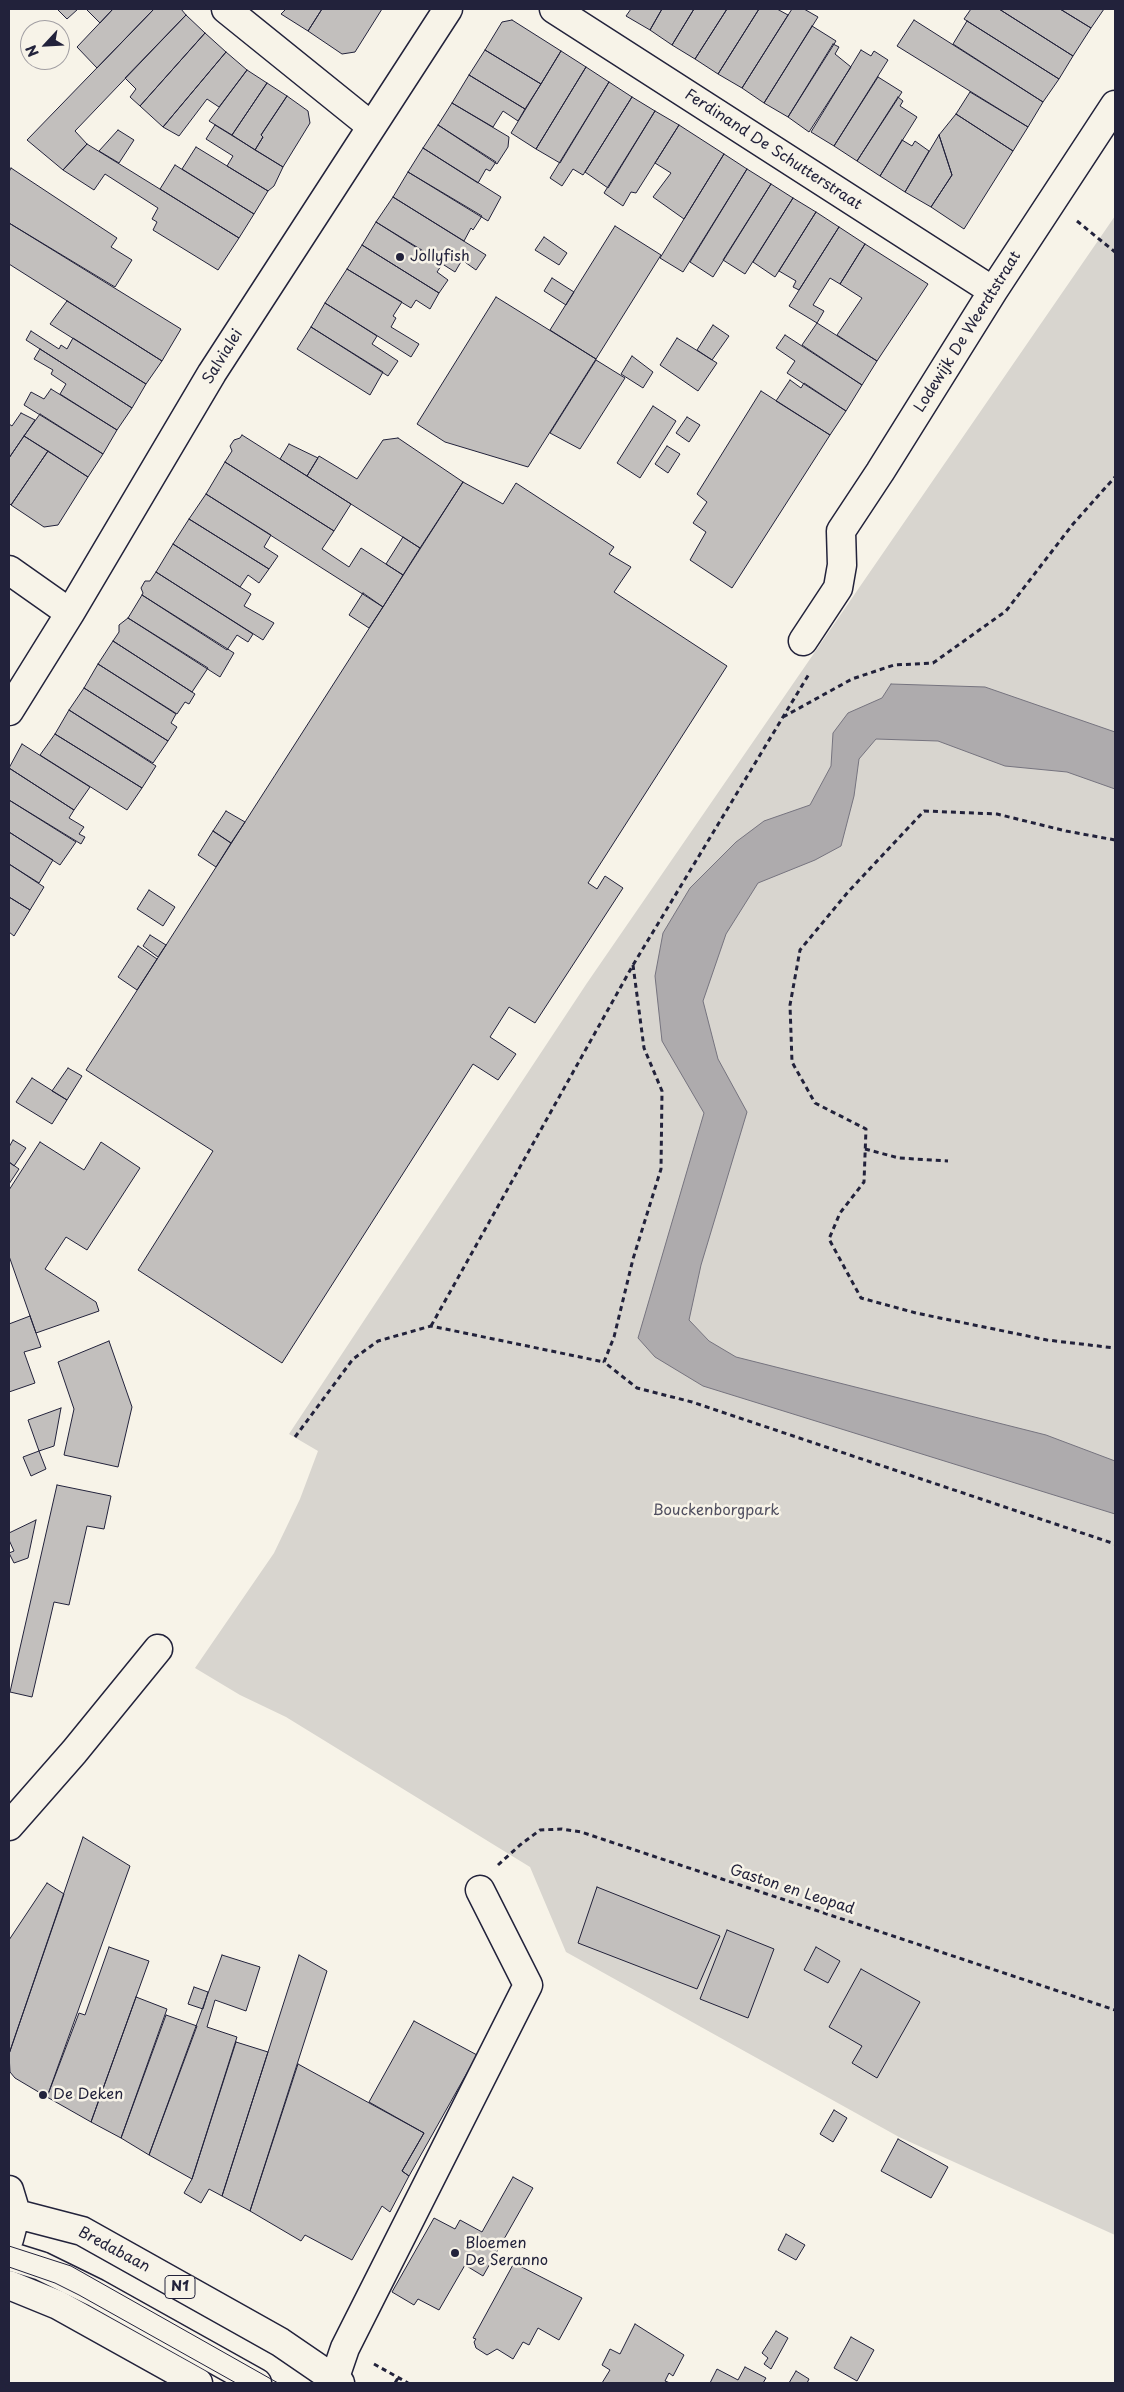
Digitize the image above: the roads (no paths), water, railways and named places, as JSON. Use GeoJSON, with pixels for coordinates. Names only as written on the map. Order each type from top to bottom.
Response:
{"type":"FeatureCollection","features":[{"type":"Feature","properties":{"kind":"street"},"geometry":{"type":"LineString","coordinates":[[226,9],[371,126]]}},
{"type":"Feature","properties":{"kind":"street","name":"Salvialei"},"geometry":{"type":"LineString","coordinates":[[9,711],[70,613],[212,374],[448,9]]}},
{"type":"Feature","properties":{"kind":"street","name":"Ferdinand De Schutterstraat"},"geometry":{"type":"LineString","coordinates":[[554,9],[993,291]]}},
{"type":"Feature","properties":{"kind":"street","name":"Lodewijk De Weerdtstraat"},"geometry":{"type":"LineString","coordinates":[[803,641],[838,588],[842,566],[840,531],[880,472],[993,291],[1115,105]]}},
{"type":"Feature","properties":{"kind":"street"},"geometry":{"type":"LineString","coordinates":[[9,570],[70,613]]}},
{"type":"Feature","properties":{"kind":"street"},"geometry":{"type":"LineString","coordinates":[[9,1826],[74,1752],[158,1649]]}},
{"type":"Feature","properties":{"kind":"street"},"geometry":{"type":"LineString","coordinates":[[336,2382],[345,2348],[528,1985],[480,1890]]}},
{"type":"Feature","properties":{"kind":"street"},"geometry":{"type":"LineString","coordinates":[[9,2240],[11,2205]]}},
{"type":"Feature","properties":{"kind":"street","name":"Bredabaan"},"geometry":{"type":"LineString","coordinates":[[11,2205],[82,2231],[280,2342],[336,2382]]}},
{"type":"Feature","properties":{"kind":"street"},"geometry":{"type":"LineString","coordinates":[[9,2256],[41,2266],[96,2292],[257,2383]]}},
{"type":"Feature","properties":{"kind":"street"},"geometry":{"type":"LineString","coordinates":[[9,2285],[58,2305],[198,2383]]}},
{"type":"Feature","properties":{"kind":"tram line"},"geometry":{"type":"LineString","coordinates":[[9,2246],[71,2266],[278,2383]]}},
{"type":"Feature","properties":{"kind":"tram line"},"geometry":{"type":"LineString","coordinates":[[9,2267],[55,2283],[79,2295],[236,2383]]}},
{"type":"Feature","properties":{"kind":"place","name":"Jollyfish"},"geometry":{"type":"Point","coordinates":[400,257]}},
{"type":"Feature","properties":{"kind":"place","name":"De Deken"},"geometry":{"type":"Point","coordinates":[43,2095]}},
{"type":"Feature","properties":{"kind":"place","name":"Bloemen De Seranno"},"geometry":{"type":"Point","coordinates":[455,2253]}},
{"type":"Feature","properties":{"kind":"park label","name":"Bouckenborgpark"},"geometry":{"type":"Point","coordinates":[716,1511]}}]}
